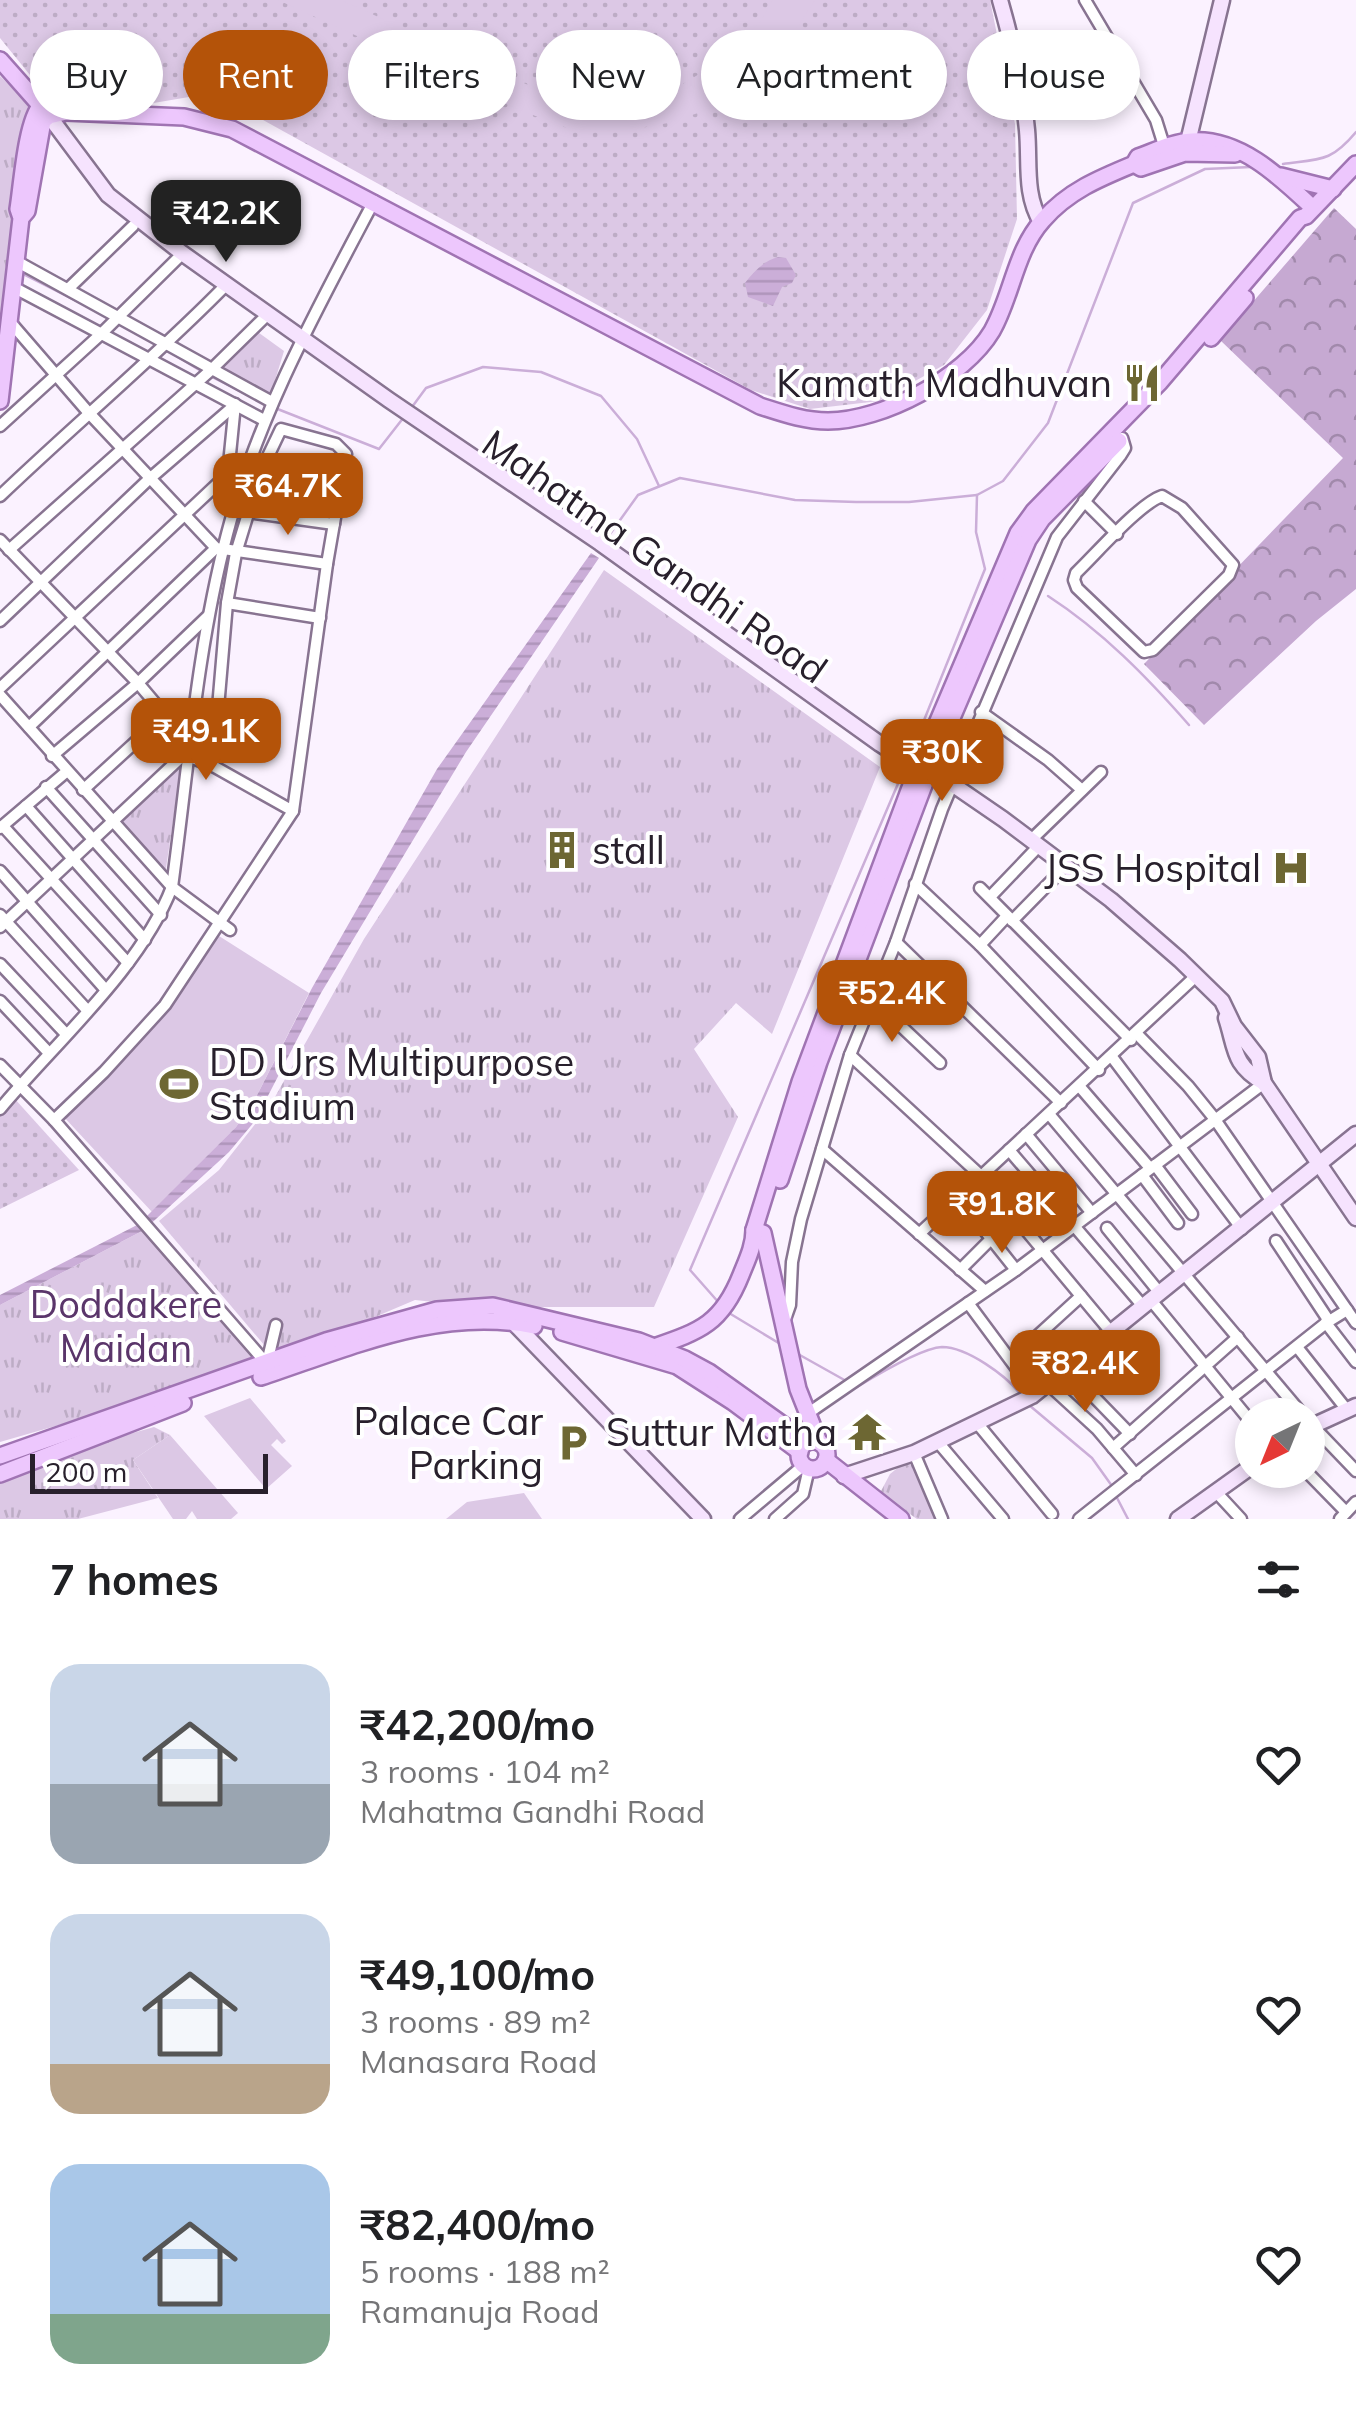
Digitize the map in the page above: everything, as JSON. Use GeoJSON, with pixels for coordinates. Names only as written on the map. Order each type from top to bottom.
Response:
{"type":"FeatureCollection","features":[{"type":"Feature","properties":{"kind":"main road"},"geometry":{"type":"LineString","coordinates":[[1000,0],[1021,89],[1030,203],[1040,222]]}},
{"type":"Feature","properties":{"kind":"main road"},"geometry":{"type":"LineString","coordinates":[[1187,147],[1222,0]]}},
{"type":"Feature","properties":{"kind":"main road"},"geometry":{"type":"LineString","coordinates":[[0,60],[30,98]]}},
{"type":"Feature","properties":{"kind":"main road"},"geometry":{"type":"LineString","coordinates":[[0,70],[30,101]]}},
{"type":"Feature","properties":{"kind":"main road"},"geometry":{"type":"LineString","coordinates":[[163,117],[204,119],[258,140],[760,406],[800,418],[829,421],[888,408],[968,361],[993,329],[1024,250],[1040,222],[1085,184],[1134,164],[1138,157],[1187,147],[1230,145],[1277,175],[1310,212]]}},
{"type":"Feature","properties":{"kind":"main road"},"geometry":{"type":"LineString","coordinates":[[0,401],[21,218],[18,209],[40,120]]}},
{"type":"Feature","properties":{"kind":"main road","name":"Mahatma Gandhi Road"},"geometry":{"type":"LineString","coordinates":[[47,120],[104,201],[133,226],[300,341]]}},
{"type":"Feature","properties":{"kind":"main road","name":"Mahatma Gandhi Road"},"geometry":{"type":"LineString","coordinates":[[48,120],[108,195],[300,341],[602,549],[879,754],[951,788],[1111,900],[1218,1005],[1226,1016],[1235,1056],[1251,1076],[1264,1083],[1356,1218]]}},
{"type":"Feature","properties":{"kind":"main road"},"geometry":{"type":"LineString","coordinates":[[926,764],[1005,562],[1034,512],[1160,382],[1300,218],[1356,164]]}},
{"type":"Feature","properties":{"kind":"main road"},"geometry":{"type":"LineString","coordinates":[[1277,175],[1337,185]]}},
{"type":"Feature","properties":{"kind":"main road"},"geometry":{"type":"LineString","coordinates":[[0,1474],[176,1405],[419,1326],[469,1319],[513,1322],[654,1353],[718,1318],[731,1301],[757,1234],[918,782],[1028,540],[1042,519],[1122,438],[1229,317],[1306,225],[1310,212]]}},
{"type":"Feature","properties":{"kind":"main road","name":"Mahatma Gandhi Road"},"geometry":{"type":"LineString","coordinates":[[1032,845],[1194,978]]}},
{"type":"Feature","properties":{"kind":"main road"},"geometry":{"type":"LineString","coordinates":[[844,1476],[914,1453],[1032,1396],[1355,1136]]}},
{"type":"Feature","properties":{"kind":"main road"},"geometry":{"type":"LineString","coordinates":[[757,1234],[807,1414],[811,1457],[885,1519]]}},
{"type":"Feature","properties":{"kind":"main road"},"geometry":{"type":"LineString","coordinates":[[0,1456],[363,1331],[437,1310],[493,1306],[654,1353],[844,1476],[901,1519]]}},
{"type":"Feature","properties":{"kind":"main road"},"geometry":{"type":"LineString","coordinates":[[513,1322],[702,1519]]}},
{"type":"Feature","properties":{"kind":"main road"},"geometry":{"type":"LineString","coordinates":[[1325,1416],[1351,1408]]}},
{"type":"Feature","properties":{"kind":"main road"},"geometry":{"type":"LineString","coordinates":[[1178,1519],[1235,1478]]}},
{"type":"Feature","properties":{"kind":"street"},"geometry":{"type":"LineString","coordinates":[[1085,0],[1156,120],[1166,152]]}},
{"type":"Feature","properties":{"kind":"street"},"geometry":{"type":"LineString","coordinates":[[3,1101],[128,963],[161,914],[172,887],[209,615],[225,550],[265,418],[300,341],[374,201]]}},
{"type":"Feature","properties":{"kind":"street"},"geometry":{"type":"LineString","coordinates":[[68,289],[133,226]]}},
{"type":"Feature","properties":{"kind":"street"},"geometry":{"type":"LineString","coordinates":[[0,426],[178,258]]}},
{"type":"Feature","properties":{"kind":"street"},"geometry":{"type":"LineString","coordinates":[[16,263],[68,289],[112,324],[205,375],[235,404],[265,418]]}},
{"type":"Feature","properties":{"kind":"street"},"geometry":{"type":"LineString","coordinates":[[13,285],[112,324],[205,375],[272,402]]}},
{"type":"Feature","properties":{"kind":"street"},"geometry":{"type":"LineString","coordinates":[[0,496],[222,289]]}},
{"type":"Feature","properties":{"kind":"street"},"geometry":{"type":"LineString","coordinates":[[9,550],[263,318]]}},
{"type":"Feature","properties":{"kind":"street"},"geometry":{"type":"LineString","coordinates":[[11,323],[88,412],[186,515],[225,550],[327,564]]}},
{"type":"Feature","properties":{"kind":"street"},"geometry":{"type":"LineString","coordinates":[[0,688],[228,474],[235,404]]}},
{"type":"Feature","properties":{"kind":"street"},"geometry":{"type":"LineString","coordinates":[[0,621],[235,404]]}},
{"type":"Feature","properties":{"kind":"street"},"geometry":{"type":"LineString","coordinates":[[28,727],[225,550],[248,512],[281,429],[336,444],[344,450],[294,812],[164,1004],[104,1072],[54,1120]]}},
{"type":"Feature","properties":{"kind":"street"},"geometry":{"type":"LineString","coordinates":[[784,1323],[790,1305],[792,1262],[801,1218],[850,1056],[896,942],[914,884],[981,712],[1054,543],[1120,456],[1124,448],[1122,438]]}},
{"type":"Feature","properties":{"kind":"street"},"geometry":{"type":"LineString","coordinates":[[261,472],[339,485]]}},
{"type":"Feature","properties":{"kind":"street"},"geometry":{"type":"LineString","coordinates":[[1168,497],[1233,565],[1228,575],[1149,652],[1138,649],[1074,583],[1076,573],[1116,534],[1152,500],[1168,497]]}},
{"type":"Feature","properties":{"kind":"street"},"geometry":{"type":"LineString","coordinates":[[1084,501],[1116,534]]}},
{"type":"Feature","properties":{"kind":"street"},"geometry":{"type":"LineString","coordinates":[[248,512],[334,524]]}},
{"type":"Feature","properties":{"kind":"street"},"geometry":{"type":"LineString","coordinates":[[0,540],[138,683],[191,752],[294,812]]}},
{"type":"Feature","properties":{"kind":"street"},"geometry":{"type":"LineString","coordinates":[[214,766],[226,604],[225,550]]}},
{"type":"Feature","properties":{"kind":"street"},"geometry":{"type":"LineString","coordinates":[[226,604],[320,618]]}},
{"type":"Feature","properties":{"kind":"street"},"geometry":{"type":"LineString","coordinates":[[52,756],[138,683],[209,615]]}},
{"type":"Feature","properties":{"kind":"street"},"geometry":{"type":"LineString","coordinates":[[0,696],[172,887],[230,930]]}},
{"type":"Feature","properties":{"kind":"street"},"geometry":{"type":"LineString","coordinates":[[981,712],[1082,790]]}},
{"type":"Feature","properties":{"kind":"street"},"geometry":{"type":"LineString","coordinates":[[83,790],[165,715]]}},
{"type":"Feature","properties":{"kind":"street"},"geometry":{"type":"LineString","coordinates":[[87,1010],[2,921],[191,752]]}},
{"type":"Feature","properties":{"kind":"street"},"geometry":{"type":"LineString","coordinates":[[66,772],[1,827],[128,963]]}},
{"type":"Feature","properties":{"kind":"street"},"geometry":{"type":"LineString","coordinates":[[990,897],[1032,845],[1101,772]]}},
{"type":"Feature","properties":{"kind":"street"},"geometry":{"type":"LineString","coordinates":[[46,787],[161,914]]}},
{"type":"Feature","properties":{"kind":"street"},"geometry":{"type":"LineString","coordinates":[[26,806],[145,940]]}},
{"type":"Feature","properties":{"kind":"street"},"geometry":{"type":"LineString","coordinates":[[0,870],[104,989]]}},
{"type":"Feature","properties":{"kind":"street"},"geometry":{"type":"LineString","coordinates":[[980,945],[1062,871]]}},
{"type":"Feature","properties":{"kind":"street"},"geometry":{"type":"LineString","coordinates":[[914,884],[980,945],[1100,1070]]}},
{"type":"Feature","properties":{"kind":"street"},"geometry":{"type":"LineString","coordinates":[[980,888],[1188,1086],[1356,1323]]}},
{"type":"Feature","properties":{"kind":"street"},"geometry":{"type":"LineString","coordinates":[[896,942],[1061,1104]]}},
{"type":"Feature","properties":{"kind":"street"},"geometry":{"type":"LineString","coordinates":[[0,964],[66,1034]]}},
{"type":"Feature","properties":{"kind":"street"},"geometry":{"type":"LineString","coordinates":[[919,1234],[980,1174],[1100,1070],[1194,978]]}},
{"type":"Feature","properties":{"kind":"street"},"geometry":{"type":"LineString","coordinates":[[871,998],[940,1063]]}},
{"type":"Feature","properties":{"kind":"street"},"geometry":{"type":"LineString","coordinates":[[0,1001],[49,1052]]}},
{"type":"Feature","properties":{"kind":"street"},"geometry":{"type":"LineString","coordinates":[[0,1024],[12,1013]]}},
{"type":"Feature","properties":{"kind":"street"},"geometry":{"type":"LineString","coordinates":[[850,1056],[980,1174],[1112,1332]]}},
{"type":"Feature","properties":{"kind":"street"},"geometry":{"type":"LineString","coordinates":[[1112,1057],[1242,1228]]}},
{"type":"Feature","properties":{"kind":"street"},"geometry":{"type":"LineString","coordinates":[[0,1065],[54,1120],[267,1364]]}},
{"type":"Feature","properties":{"kind":"street"},"geometry":{"type":"LineString","coordinates":[[807,1414],[1016,1270],[1264,1083]]}},
{"type":"Feature","properties":{"kind":"street"},"geometry":{"type":"LineString","coordinates":[[1080,1087],[1192,1214]]}},
{"type":"Feature","properties":{"kind":"street"},"geometry":{"type":"LineString","coordinates":[[1049,1114],[1288,1398]]}},
{"type":"Feature","properties":{"kind":"street"},"geometry":{"type":"LineString","coordinates":[[1026,1134],[1092,1212]]}},
{"type":"Feature","properties":{"kind":"street"},"geometry":{"type":"LineString","coordinates":[[822,1148],[985,1291]]}},
{"type":"Feature","properties":{"kind":"street"},"geometry":{"type":"LineString","coordinates":[[1008,1150],[1074,1225],[1150,1299],[1235,1401]]}},
{"type":"Feature","properties":{"kind":"street"},"geometry":{"type":"LineString","coordinates":[[1149,1169],[1178,1223]]}},
{"type":"Feature","properties":{"kind":"street"},"geometry":{"type":"LineString","coordinates":[[958,1197],[1016,1270]]}},
{"type":"Feature","properties":{"kind":"street"},"geometry":{"type":"LineString","coordinates":[[960,1270],[1015,1214]]}},
{"type":"Feature","properties":{"kind":"street"},"geometry":{"type":"LineString","coordinates":[[1107,1228],[1150,1299]]}},
{"type":"Feature","properties":{"kind":"street"},"geometry":{"type":"LineString","coordinates":[[1276,1241],[1327,1318],[1326,1323],[1356,1362]]}},
{"type":"Feature","properties":{"kind":"street"},"geometry":{"type":"LineString","coordinates":[[1011,1360],[1081,1296]]}},
{"type":"Feature","properties":{"kind":"street"},"geometry":{"type":"LineString","coordinates":[[968,1303],[1011,1360],[1032,1396]]}},
{"type":"Feature","properties":{"kind":"street"},"geometry":{"type":"LineString","coordinates":[[1079,1519],[1347,1310]]}},
{"type":"Feature","properties":{"kind":"street"},"geometry":{"type":"LineString","coordinates":[[267,1364],[276,1325]]}},
{"type":"Feature","properties":{"kind":"street"},"geometry":{"type":"LineString","coordinates":[[1113,1448],[1238,1337]]}},
{"type":"Feature","properties":{"kind":"street"},"geometry":{"type":"LineString","coordinates":[[1296,1347],[1351,1408]]}},
{"type":"Feature","properties":{"kind":"street"},"geometry":{"type":"LineString","coordinates":[[1067,1369],[1130,1434]]}},
{"type":"Feature","properties":{"kind":"street"},"geometry":{"type":"LineString","coordinates":[[1048,1384],[1136,1475]]}},
{"type":"Feature","properties":{"kind":"street"},"geometry":{"type":"LineString","coordinates":[[977,1423],[1052,1514]]}},
{"type":"Feature","properties":{"kind":"street"},"geometry":{"type":"LineString","coordinates":[[1325,1439],[1356,1471]]}},
{"type":"Feature","properties":{"kind":"street"},"geometry":{"type":"LineString","coordinates":[[937,1441],[1002,1519]]}},
{"type":"Feature","properties":{"kind":"street"},"geometry":{"type":"LineString","coordinates":[[914,1453],[942,1519]]}},
{"type":"Feature","properties":{"kind":"street"},"geometry":{"type":"LineString","coordinates":[[740,1519],[811,1457]]}},
{"type":"Feature","properties":{"kind":"street"},"geometry":{"type":"LineString","coordinates":[[776,1519],[803,1494],[811,1457]]}},
{"type":"Feature","properties":{"kind":"street"},"geometry":{"type":"LineString","coordinates":[[1320,1488],[1343,1516],[1356,1502]]}},
{"type":"Feature","properties":{"kind":"street"},"geometry":{"type":"LineString","coordinates":[[1216,1492],[1241,1519]]}},
{"type":"Feature","properties":{"kind":"green space"},"geometry":{"type":"Polygon","coordinates":[[[0,0],[990,0],[996,30],[967,30],[967,120],[1014,120],[1017,219],[987,310],[944,365],[879,401],[810,409],[751,390],[263,120],[328,120],[328,30],[183,30],[183,98],[163,101],[163,30],[30,30],[30,75],[0,38],[0,0]]]}},
{"type":"Feature","properties":{"kind":"green space"},"geometry":{"type":"Polygon","coordinates":[[[278,0],[341,0],[407,30],[348,32],[278,0]]]}},
{"type":"Feature","properties":{"kind":"green space"},"geometry":{"type":"Polygon","coordinates":[[[773,0],[815,0],[795,30],[752,30],[773,0]]]}},
{"type":"Feature","properties":{"kind":"green space"},"geometry":{"type":"Polygon","coordinates":[[[701,73],[701,112],[681,119],[681,85],[701,73]]]}},
{"type":"Feature","properties":{"kind":"green space"},"geometry":{"type":"Polygon","coordinates":[[[0,76],[30,105],[0,316],[0,76]]]}},
{"type":"Feature","properties":{"kind":"green space"},"geometry":{"type":"Polygon","coordinates":[[[516,79],[536,88],[536,116],[517,109],[516,79]]]}},
{"type":"Feature","properties":{"kind":"green space"},"geometry":{"type":"Polygon","coordinates":[[[546,120],[677,120],[622,131],[570,129],[546,120]]]}},
{"type":"Feature","properties":{"kind":"green space"},"geometry":{"type":"Polygon","coordinates":[[[1334,208],[1356,229],[1356,589],[1204,725],[1144,664],[1343,458],[1220,340],[1334,208]]]}},
{"type":"Feature","properties":{"kind":"green space"},"geometry":{"type":"Polygon","coordinates":[[[255,330],[284,351],[270,397],[216,367],[255,330]]]}},
{"type":"Feature","properties":{"kind":"green space"},"geometry":{"type":"Polygon","coordinates":[[[604,570],[880,767],[772,1034],[736,1003],[694,1049],[738,1117],[654,1307],[481,1307],[415,1300],[276,1359],[159,1221],[219,1170],[271,1104],[364,939],[604,570]]]}},
{"type":"Feature","properties":{"kind":"green space"},"geometry":{"type":"Polygon","coordinates":[[[181,767],[165,875],[116,821],[181,767]]]}},
{"type":"Feature","properties":{"kind":"green space","name":"DD Urs Multipurpose Stadium"},"geometry":{"type":"Polygon","coordinates":[[[219,936],[309,993],[254,1101],[236,1127],[152,1212],[63,1116],[171,1007],[219,936]]]}},
{"type":"Feature","properties":{"kind":"green space"},"geometry":{"type":"Polygon","coordinates":[[[14,1098],[79,1170],[0,1209],[0,1116],[14,1098]]]}},
{"type":"Feature","properties":{"kind":"green space","name":"Doddakere Maidan"},"geometry":{"type":"Polygon","coordinates":[[[144,1230],[254,1354],[253,1369],[0,1442],[0,1305],[144,1230]]]}},
{"type":"Feature","properties":{"kind":"green space"},"geometry":{"type":"Polygon","coordinates":[[[250,1398],[286,1441],[282,1444],[277,1439],[271,1445],[292,1466],[266,1489],[204,1416],[250,1398]]]}},
{"type":"Feature","properties":{"kind":"green space"},"geometry":{"type":"Polygon","coordinates":[[[154,1427],[170,1435],[133,1460],[158,1498],[78,1519],[0,1519],[0,1471],[154,1427]]]}},
{"type":"Feature","properties":{"kind":"green space"},"geometry":{"type":"Polygon","coordinates":[[[170,1435],[238,1513],[231,1519],[197,1519],[192,1511],[186,1519],[173,1519],[133,1460],[170,1435]]]}},
{"type":"Feature","properties":{"kind":"green space"},"geometry":{"type":"Polygon","coordinates":[[[905,1462],[913,1466],[936,1519],[917,1519],[880,1493],[890,1474],[905,1462]]]}},
{"type":"Feature","properties":{"kind":"green space"},"geometry":{"type":"Polygon","coordinates":[[[524,1493],[542,1519],[446,1519],[467,1502],[524,1493]]]}},
{"type":"Feature","properties":{"kind":"shaded area"},"geometry":{"type":"Polygon","coordinates":[[[778,257],[786,258],[796,275],[792,283],[782,287],[773,306],[748,297],[745,283],[760,267],[778,257]]]}},
{"type":"Feature","properties":{"kind":"shaded area"},"geometry":{"type":"Polygon","coordinates":[[[591,553],[599,558],[466,752],[321,993],[255,1121],[229,1152],[144,1230],[0,1305],[0,1295],[139,1224],[236,1127],[437,769],[591,553]]]}},
{"type":"Feature","properties":{"kind":"waterway"},"geometry":{"type":"LineString","coordinates":[[1283,164],[1324,157],[1356,132]]}},
{"type":"Feature","properties":{"kind":"waterway"},"geometry":{"type":"LineString","coordinates":[[605,541],[638,495],[680,478],[795,500],[856,502],[909,502],[977,495],[1003,481],[1048,423],[1133,203],[1205,169],[1251,167]]}},
{"type":"Feature","properties":{"kind":"waterway"},"geometry":{"type":"LineString","coordinates":[[19,272],[110,318]]}},
{"type":"Feature","properties":{"kind":"waterway"},"geometry":{"type":"LineString","coordinates":[[165,349],[201,371]]}},
{"type":"Feature","properties":{"kind":"waterway"},"geometry":{"type":"LineString","coordinates":[[412,407],[426,388],[483,367],[541,372],[601,396],[637,439],[659,486]]}},
{"type":"Feature","properties":{"kind":"waterway"},"geometry":{"type":"LineString","coordinates":[[212,377],[268,405]]}},
{"type":"Feature","properties":{"kind":"waterway"},"geometry":{"type":"LineString","coordinates":[[275,408],[379,449],[404,417]]}},
{"type":"Feature","properties":{"kind":"waterway"},"geometry":{"type":"LineString","coordinates":[[910,755],[985,569],[976,532],[977,495]]}},
{"type":"Feature","properties":{"kind":"waterway"},"geometry":{"type":"LineString","coordinates":[[1048,596],[1123,656],[1189,725]]}},
{"type":"Feature","properties":{"kind":"waterway"},"geometry":{"type":"LineString","coordinates":[[720,1304],[690,1270],[900,779]]}},
{"type":"Feature","properties":{"kind":"waterway"},"geometry":{"type":"LineString","coordinates":[[729,1313],[782,1345]]}},
{"type":"Feature","properties":{"kind":"waterway"},"geometry":{"type":"LineString","coordinates":[[854,1386],[911,1357],[942,1347],[986,1364],[1021,1395]]}},
{"type":"Feature","properties":{"kind":"waterway"},"geometry":{"type":"LineString","coordinates":[[798,1354],[848,1382]]}},
{"type":"Feature","properties":{"kind":"waterway"},"geometry":{"type":"LineString","coordinates":[[1029,1405],[1092,1458],[1112,1486]]}},
{"type":"Feature","properties":{"kind":"waterway"},"geometry":{"type":"LineString","coordinates":[[1115,1494],[1128,1519]]}},
{"type":"Feature","properties":{"kind":"place","name":"Kamath Madhuvan"},"geometry":{"type":"Point","coordinates":[1142,383]}},
{"type":"Feature","properties":{"kind":"place","name":"stall"},"geometry":{"type":"Point","coordinates":[562,850]}},
{"type":"Feature","properties":{"kind":"place","name":"JSS Hospital"},"geometry":{"type":"Point","coordinates":[1291,868]}},
{"type":"Feature","properties":{"kind":"place","name":"DD Urs Multipurpose Stadium"},"geometry":{"type":"Point","coordinates":[179,1084]}},
{"type":"Feature","properties":{"kind":"place","name":"Suttur Matha"},"geometry":{"type":"Point","coordinates":[867,1432]}},
{"type":"Feature","properties":{"kind":"place","name":"Palace Car Parking"},"geometry":{"type":"Point","coordinates":[573,1443]}}]}
